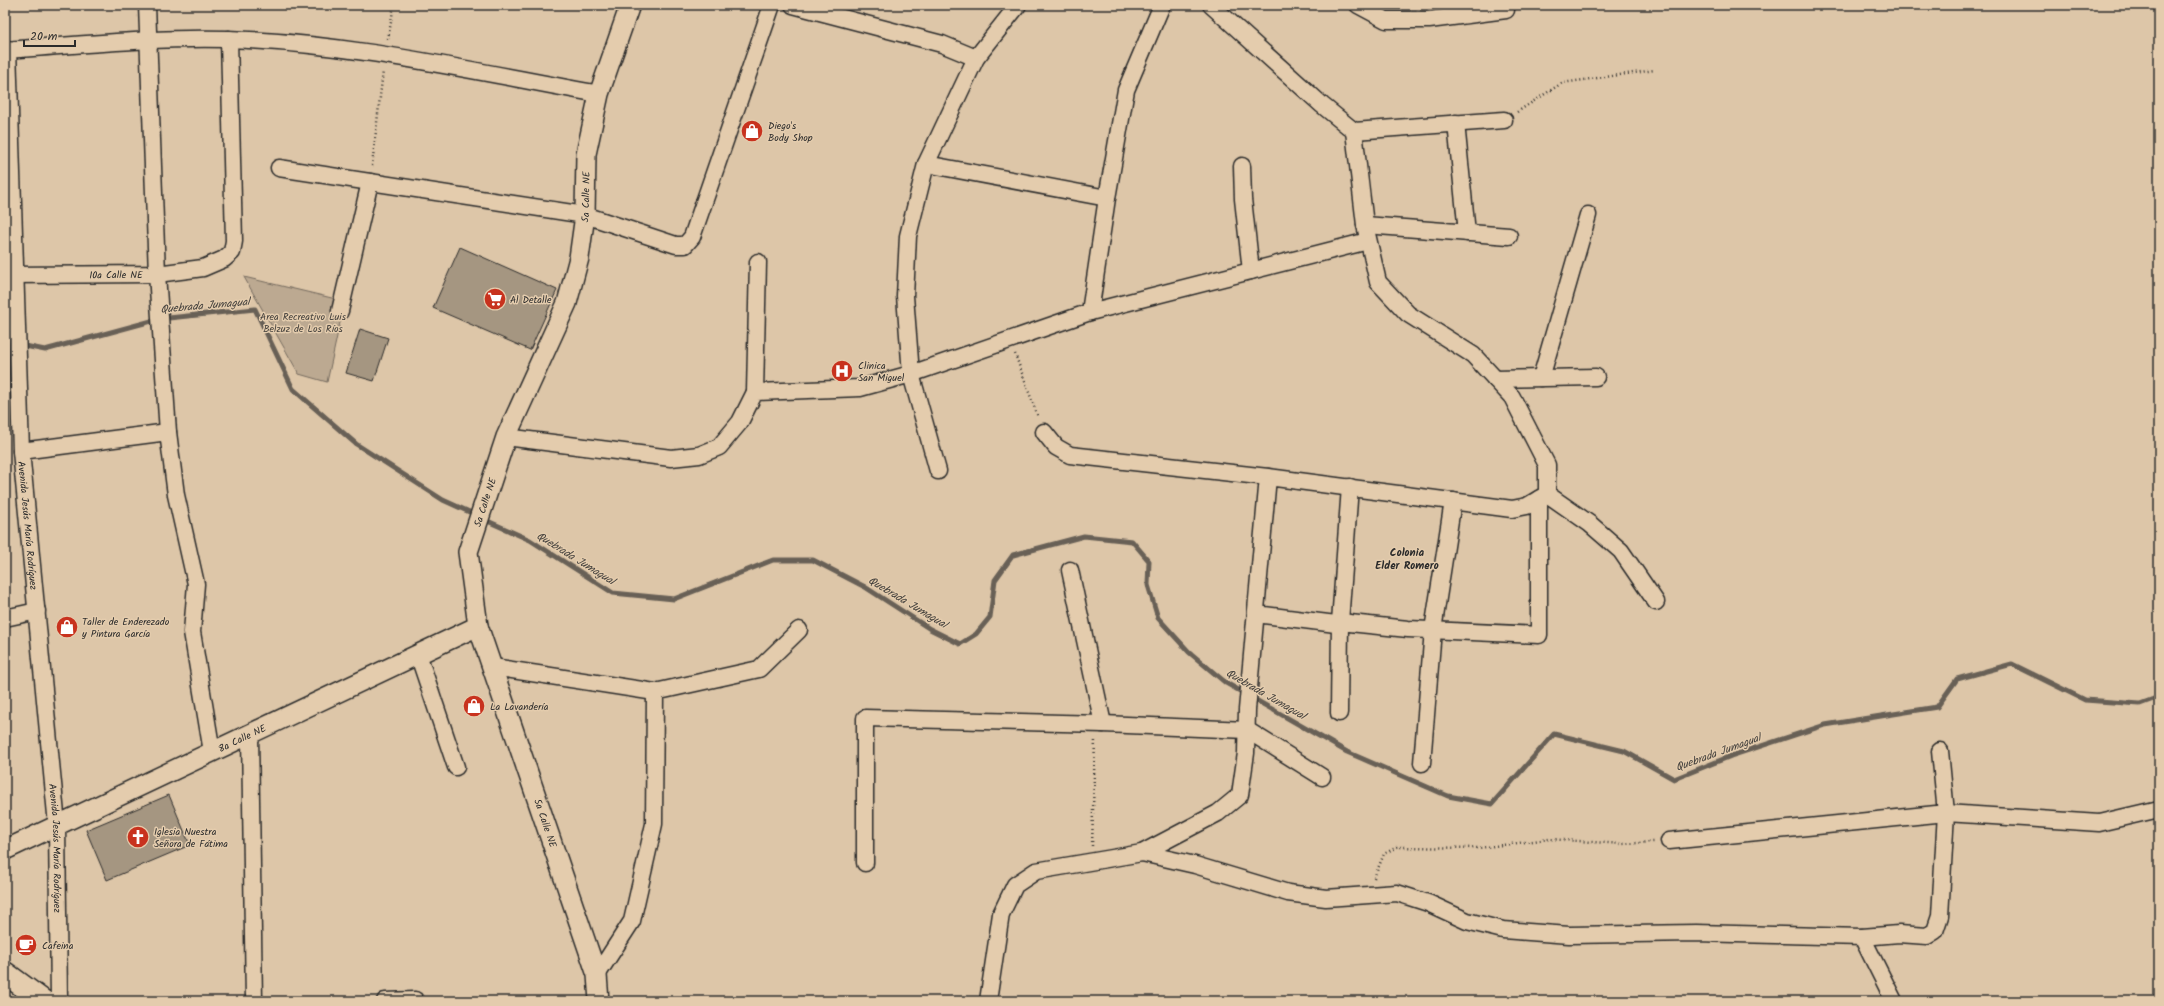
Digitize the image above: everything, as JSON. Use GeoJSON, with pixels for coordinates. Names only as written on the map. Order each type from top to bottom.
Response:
{"type":"FeatureCollection","features":[{"type":"Feature","properties":{"kind":"main road"},"geometry":{"type":"LineString","coordinates":[[5,973],[43,1001]]}},
{"type":"Feature","properties":{"kind":"street"},"geometry":{"type":"LineString","coordinates":[[147,5],[147,39],[157,274],[168,432],[176,495],[196,584],[192,632],[212,752]]}},
{"type":"Feature","properties":{"kind":"street","name":"5a Calle NE"},"geometry":{"type":"LineString","coordinates":[[599,1001],[597,975],[478,626],[468,552],[506,437],[568,303],[579,258],[585,215],[586,154],[599,94],[630,5]]}},
{"type":"Feature","properties":{"kind":"street"},"geometry":{"type":"LineString","coordinates":[[279,168],[585,215],[676,245],[685,244],[692,237],[772,5]]}},
{"type":"Feature","properties":{"kind":"street"},"geometry":{"type":"LineString","coordinates":[[793,5],[942,44],[976,58]]}},
{"type":"Feature","properties":{"kind":"street"},"geometry":{"type":"LineString","coordinates":[[938,471],[911,374],[905,296],[908,236],[926,164],[976,58],[1018,5]]}},
{"type":"Feature","properties":{"kind":"street"},"geometry":{"type":"LineString","coordinates":[[1090,312],[1107,198],[1126,90],[1162,5]]}},
{"type":"Feature","properties":{"kind":"street"},"geometry":{"type":"LineString","coordinates":[[1211,5],[1322,105],[1354,131],[1504,120]]}},
{"type":"Feature","properties":{"kind":"street"},"geometry":{"type":"LineString","coordinates":[[1358,5],[1386,20],[1429,20],[1506,10],[1505,5]]}},
{"type":"Feature","properties":{"kind":"street"},"geometry":{"type":"LineString","coordinates":[[6,50],[147,39],[229,39],[311,44],[385,55],[599,94]]}},
{"type":"Feature","properties":{"kind":"street","name":"10a Calle NE"},"geometry":{"type":"LineString","coordinates":[[11,275],[157,274],[203,268],[224,259],[232,252],[234,241],[229,39]]}},
{"type":"Feature","properties":{"kind":"street","name":"Avenida Jesús María Rodríguez"},"geometry":{"type":"LineString","coordinates":[[6,50],[11,275],[19,365],[21,451],[56,826],[59,1001]]}},
{"type":"Feature","properties":{"kind":"street"},"geometry":{"type":"LineString","coordinates":[[1456,123],[1467,233]]}},
{"type":"Feature","properties":{"kind":"street"},"geometry":{"type":"LineString","coordinates":[[1256,614],[1336,624],[1340,622],[1433,630],[1539,635],[1543,497],[1547,465],[1512,397],[1474,355],[1408,314],[1378,282],[1366,233],[1354,131]]}},
{"type":"Feature","properties":{"kind":"street"},"geometry":{"type":"LineString","coordinates":[[926,164],[1107,198]]}},
{"type":"Feature","properties":{"kind":"street"},"geometry":{"type":"LineString","coordinates":[[1242,166],[1242,198],[1251,271]]}},
{"type":"Feature","properties":{"kind":"street"},"geometry":{"type":"LineString","coordinates":[[340,311],[370,182]]}},
{"type":"Feature","properties":{"kind":"street"},"geometry":{"type":"LineString","coordinates":[[1541,378],[1588,215]]}},
{"type":"Feature","properties":{"kind":"street"},"geometry":{"type":"LineString","coordinates":[[755,392],[860,388],[911,374],[1090,312],[1251,271],[1366,233],[1467,233],[1509,236]]}},
{"type":"Feature","properties":{"kind":"street"},"geometry":{"type":"LineString","coordinates":[[506,437],[671,458],[699,455],[719,447],[740,422],[755,392],[758,262]]}},
{"type":"Feature","properties":{"kind":"street"},"geometry":{"type":"LineString","coordinates":[[1495,379],[1596,377]]}},
{"type":"Feature","properties":{"kind":"street"},"geometry":{"type":"LineString","coordinates":[[21,451],[168,432]]}},
{"type":"Feature","properties":{"kind":"street"},"geometry":{"type":"LineString","coordinates":[[1044,432],[1056,447],[1070,455],[1268,477],[1512,509],[1527,506],[1543,497]]}},
{"type":"Feature","properties":{"kind":"street"},"geometry":{"type":"LineString","coordinates":[[988,1001],[1001,914],[1015,885],[1036,871],[1142,853],[1218,813],[1240,795],[1247,730],[1247,710],[1251,681],[1268,477]]}},
{"type":"Feature","properties":{"kind":"street"},"geometry":{"type":"LineString","coordinates":[[1339,713],[1340,622],[1350,488]]}},
{"type":"Feature","properties":{"kind":"street"},"geometry":{"type":"LineString","coordinates":[[1543,497],[1590,524],[1621,550],[1656,602]]}},
{"type":"Feature","properties":{"kind":"street"},"geometry":{"type":"LineString","coordinates":[[1422,763],[1433,630],[1452,501]]}},
{"type":"Feature","properties":{"kind":"street"},"geometry":{"type":"LineString","coordinates":[[1070,570],[1100,724]]}},
{"type":"Feature","properties":{"kind":"street"},"geometry":{"type":"LineString","coordinates":[[5,618],[37,611]]}},
{"type":"Feature","properties":{"kind":"street","name":"8a Calle NE"},"geometry":{"type":"LineString","coordinates":[[5,850],[478,626]]}},
{"type":"Feature","properties":{"kind":"street"},"geometry":{"type":"LineString","coordinates":[[493,667],[655,692],[759,669],[799,630]]}},
{"type":"Feature","properties":{"kind":"street"},"geometry":{"type":"LineString","coordinates":[[418,654],[456,767]]}},
{"type":"Feature","properties":{"kind":"street"},"geometry":{"type":"LineString","coordinates":[[597,975],[632,920],[654,824],[655,692]]}},
{"type":"Feature","properties":{"kind":"street"},"geometry":{"type":"LineString","coordinates":[[865,863],[865,718],[1100,724],[1247,730],[1322,778]]}},
{"type":"Feature","properties":{"kind":"street"},"geometry":{"type":"LineString","coordinates":[[250,734],[254,1001]]}},
{"type":"Feature","properties":{"kind":"street"},"geometry":{"type":"LineString","coordinates":[[1142,853],[1195,865],[1288,893],[1326,898],[1397,893],[1428,903],[1467,922],[1503,930],[1569,935],[1696,933],[1862,937],[1899,934],[1927,936],[1935,931],[1940,916],[1946,813],[1940,751]]}},
{"type":"Feature","properties":{"kind":"street"},"geometry":{"type":"LineString","coordinates":[[1669,841],[1946,813],[2099,822],[2158,810]]}},
{"type":"Feature","properties":{"kind":"street"},"geometry":{"type":"LineString","coordinates":[[1862,937],[1894,1001]]}},
{"type":"Feature","properties":{"kind":"street"},"geometry":{"type":"LineString","coordinates":[[385,1001],[415,1000]]}},
{"type":"Feature","properties":{"kind":"path"},"geometry":{"type":"LineString","coordinates":[[370,182],[385,55],[394,5]]}},
{"type":"Feature","properties":{"kind":"path"},"geometry":{"type":"LineString","coordinates":[[1504,120],[1562,83],[1655,70]]}},
{"type":"Feature","properties":{"kind":"path"},"geometry":{"type":"LineString","coordinates":[[1010,340],[1044,432]]}},
{"type":"Feature","properties":{"kind":"path"},"geometry":{"type":"LineString","coordinates":[[1092,861],[1100,724]]}},
{"type":"Feature","properties":{"kind":"path"},"geometry":{"type":"LineString","coordinates":[[1368,895],[1384,854],[1397,847],[1479,848],[1548,839],[1622,844],[1669,841]]}},
{"type":"Feature","properties":{"kind":"green space","name":"Area Recreativo Luis Belzuz de Los Ríos"},"geometry":{"type":"Polygon","coordinates":[[[244,277],[336,299],[331,316],[341,318],[327,382],[299,374],[244,277]]]}},
{"type":"Feature","properties":{"kind":"building","name":"Al Detalle"},"geometry":{"type":"Polygon","coordinates":[[[460,247],[557,290],[530,350],[433,308],[460,247]]]}},
{"type":"Feature","properties":{"kind":"building"},"geometry":{"type":"Polygon","coordinates":[[[360,329],[388,338],[374,381],[346,373],[360,329]]]}},
{"type":"Feature","properties":{"kind":"building","name":"Iglesia Nuestra Señora de Fátima"},"geometry":{"type":"Polygon","coordinates":[[[169,795],[190,845],[107,880],[86,830],[169,795]]]}},
{"type":"Feature","properties":{"kind":"waterway","name":"Quebrada Jumagual"},"geometry":{"type":"LineString","coordinates":[[5,342],[45,350],[159,319],[255,309],[293,389],[356,444],[443,500],[476,515]]}},
{"type":"Feature","properties":{"kind":"waterway","name":"Quebrada Jumagual"},"geometry":{"type":"LineString","coordinates":[[483,519],[530,540],[613,593],[674,599],[773,560],[813,560],[865,587],[930,629],[960,644],[976,634],[990,617],[995,580],[1013,555],[1084,536],[1132,541],[1149,561],[1148,585],[1158,618],[1189,652],[1226,683],[1347,752],[1448,796],[1492,804],[1554,734],[1624,751],[1674,779],[1731,756],[1825,725],[1937,707],[1957,679],[2012,664],[2085,700],[2140,704],[2159,697]]}},
{"type":"Feature","properties":{"kind":"place","name":"Diego's Body Shop"},"geometry":{"type":"Point","coordinates":[752,131]}},
{"type":"Feature","properties":{"kind":"place","name":"Al Detalle"},"geometry":{"type":"Point","coordinates":[495,299]}},
{"type":"Feature","properties":{"kind":"place","name":"Clinica San Miguel"},"geometry":{"type":"Point","coordinates":[842,371]}},
{"type":"Feature","properties":{"kind":"place","name":"Taller de Enderezado y Pintura García"},"geometry":{"type":"Point","coordinates":[67,627]}},
{"type":"Feature","properties":{"kind":"place","name":"La Lavandería"},"geometry":{"type":"Point","coordinates":[474,706]}},
{"type":"Feature","properties":{"kind":"place","name":"Iglesia Nuestra Señora de Fátima"},"geometry":{"type":"Point","coordinates":[138,837]}},
{"type":"Feature","properties":{"kind":"place","name":"Cafeina"},"geometry":{"type":"Point","coordinates":[26,945]}},
{"type":"Feature","properties":{"kind":"district","name":"Colonia Elder Romero"},"geometry":{"type":"Point","coordinates":[1407,558]}}]}
